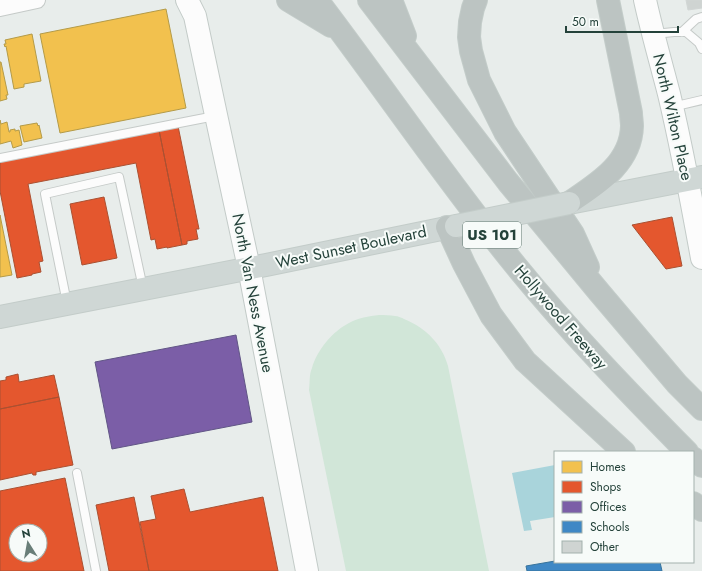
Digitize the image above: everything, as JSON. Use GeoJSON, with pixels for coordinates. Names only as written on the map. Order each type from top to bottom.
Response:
{"type":"FeatureCollection","features":[{"type":"Feature","properties":{"kind":"highway"},"geometry":{"type":"LineString","coordinates":[[288,0],[341,32]]}},
{"type":"Feature","properties":{"kind":"highway","name":"Hollywood Freeway"},"geometry":{"type":"LineString","coordinates":[[317,0],[477,216],[516,266],[559,317],[603,365],[686,451]]}},
{"type":"Feature","properties":{"kind":"highway","name":"US 101"},"geometry":{"type":"LineString","coordinates":[[369,0],[508,182],[677,384],[702,409]]}},
{"type":"Feature","properties":{"kind":"highway"},"geometry":{"type":"LineString","coordinates":[[391,0],[415,61]]}},
{"type":"Feature","properties":{"kind":"highway"},"geometry":{"type":"LineString","coordinates":[[476,0],[470,22],[469,37],[471,51],[479,80],[505,132],[573,234],[599,292]]}},
{"type":"Feature","properties":{"kind":"highway"},"geometry":{"type":"LineString","coordinates":[[569,203],[602,181],[612,171],[621,159],[631,135],[631,113],[608,0]]}},
{"type":"Feature","properties":{"kind":"highway"},"geometry":{"type":"LineString","coordinates":[[451,226],[464,264],[491,315],[525,361],[623,451]]}},
{"type":"Feature","properties":{"kind":"highway"},"geometry":{"type":"LineString","coordinates":[[694,459],[702,466]]}},
{"type":"Feature","properties":{"kind":"highway"},"geometry":{"type":"LineString","coordinates":[[694,504],[702,510]]}},
{"type":"Feature","properties":{"kind":"main road","name":"North Wilton Place"},"geometry":{"type":"LineString","coordinates":[[645,0],[672,107],[695,179],[702,258]]}},
{"type":"Feature","properties":{"kind":"main road","name":"North Van Ness Avenue"},"geometry":{"type":"LineString","coordinates":[[193,5],[248,268],[307,571]]}},
{"type":"Feature","properties":{"kind":"main road","name":"West Sunset Boulevard"},"geometry":{"type":"LineString","coordinates":[[0,317],[451,226],[695,179]]}},
{"type":"Feature","properties":{"kind":"street"},"geometry":{"type":"LineString","coordinates":[[0,8],[32,1]]}},
{"type":"Feature","properties":{"kind":"lane"},"geometry":{"type":"LineString","coordinates":[[682,32],[696,19],[702,17]]}},
{"type":"Feature","properties":{"kind":"lane"},"geometry":{"type":"LineString","coordinates":[[654,35],[686,32],[700,43],[702,49]]}},
{"type":"Feature","properties":{"kind":"lane"},"geometry":{"type":"LineString","coordinates":[[672,107],[702,100]]}},
{"type":"Feature","properties":{"kind":"lane"},"geometry":{"type":"LineString","coordinates":[[0,158],[216,116]]}},
{"type":"Feature","properties":{"kind":"lane"},"geometry":{"type":"LineString","coordinates":[[67,303],[45,194],[119,177],[143,289]]}},
{"type":"Feature","properties":{"kind":"lane"},"geometry":{"type":"LineString","coordinates":[[77,473],[96,571]]}},
{"type":"Feature","properties":{"kind":"green space"},"geometry":{"type":"Polygon","coordinates":[[[379,315],[399,317],[419,327],[432,338],[442,351],[448,366],[489,571],[346,571],[309,390],[310,376],[314,361],[318,354],[326,342],[337,331],[343,326],[356,320],[379,315]]]}},
{"type":"Feature","properties":{"kind":"water"},"geometry":{"type":"Polygon","coordinates":[[[554,465],[554,517],[530,521],[532,530],[524,531],[512,473],[554,465]]]}},
{"type":"Feature","properties":{"kind":"building: Homes"},"geometry":{"type":"Polygon","coordinates":[[[166,9],[186,108],[60,133],[40,34],[166,9]]]}},
{"type":"Feature","properties":{"kind":"building: Homes"},"geometry":{"type":"Polygon","coordinates":[[[32,34],[41,81],[24,84],[24,87],[14,89],[6,46],[5,47],[4,44],[6,44],[5,40],[32,34]]]}},
{"type":"Feature","properties":{"kind":"building: Homes"},"geometry":{"type":"Polygon","coordinates":[[[0,62],[8,95],[6,95],[7,99],[0,101],[0,62]]]}},
{"type":"Feature","properties":{"kind":"building: Homes"},"geometry":{"type":"Polygon","coordinates":[[[0,120],[1,124],[7,122],[9,132],[10,130],[15,129],[15,131],[19,130],[22,145],[13,148],[11,141],[0,144],[0,120]]]}},
{"type":"Feature","properties":{"kind":"building: Homes"},"geometry":{"type":"Polygon","coordinates":[[[37,123],[38,126],[39,125],[42,138],[24,142],[20,126],[37,123]]]}},
{"type":"Feature","properties":{"kind":"building: Homes"},"geometry":{"type":"Polygon","coordinates":[[[0,215],[12,275],[0,277],[0,215]]]}},
{"type":"Feature","properties":{"kind":"building: Shops"},"geometry":{"type":"Polygon","coordinates":[[[178,126],[199,229],[196,229],[198,239],[187,241],[187,244],[182,245],[159,130],[178,126]]]}},
{"type":"Feature","properties":{"kind":"building: Shops"},"geometry":{"type":"Polygon","coordinates":[[[159,130],[182,245],[157,249],[155,239],[151,240],[136,163],[28,184],[43,261],[39,262],[41,272],[17,278],[0,191],[0,162],[159,130]]]}},
{"type":"Feature","properties":{"kind":"building: Shops"},"geometry":{"type":"Polygon","coordinates":[[[104,197],[117,258],[82,265],[70,204],[104,197]]]}},
{"type":"Feature","properties":{"kind":"building: Shops"},"geometry":{"type":"Polygon","coordinates":[[[672,217],[682,266],[666,269],[632,225],[672,217]]]}},
{"type":"Feature","properties":{"kind":"building: Shops"},"geometry":{"type":"Polygon","coordinates":[[[18,374],[19,382],[54,375],[59,397],[0,409],[0,381],[6,380],[6,377],[18,374]]]}},
{"type":"Feature","properties":{"kind":"building: Shops"},"geometry":{"type":"Polygon","coordinates":[[[59,397],[73,465],[36,472],[36,475],[33,475],[32,473],[0,480],[0,409],[59,397]]]}},
{"type":"Feature","properties":{"kind":"building: Shops"},"geometry":{"type":"Polygon","coordinates":[[[65,478],[84,571],[0,571],[0,491],[65,478]]]}},
{"type":"Feature","properties":{"kind":"building: Shops"},"geometry":{"type":"Polygon","coordinates":[[[184,489],[190,512],[263,497],[278,571],[149,571],[140,522],[156,519],[151,496],[184,489]]]}},
{"type":"Feature","properties":{"kind":"building: Shops"},"geometry":{"type":"Polygon","coordinates":[[[134,497],[149,571],[109,571],[96,505],[134,497]]]}},
{"type":"Feature","properties":{"kind":"building: Offices"},"geometry":{"type":"Polygon","coordinates":[[[236,335],[252,422],[112,449],[95,362],[236,335]]]}},
{"type":"Feature","properties":{"kind":"building: Schools"},"geometry":{"type":"Polygon","coordinates":[[[554,561],[554,563],[660,563],[662,571],[527,571],[526,566],[554,561]]]}},
{"type":"Feature","properties":{"kind":"building: Other"},"geometry":{"type":"Polygon","coordinates":[[[686,0],[702,0],[702,8],[688,10],[686,0]]]}}]}
